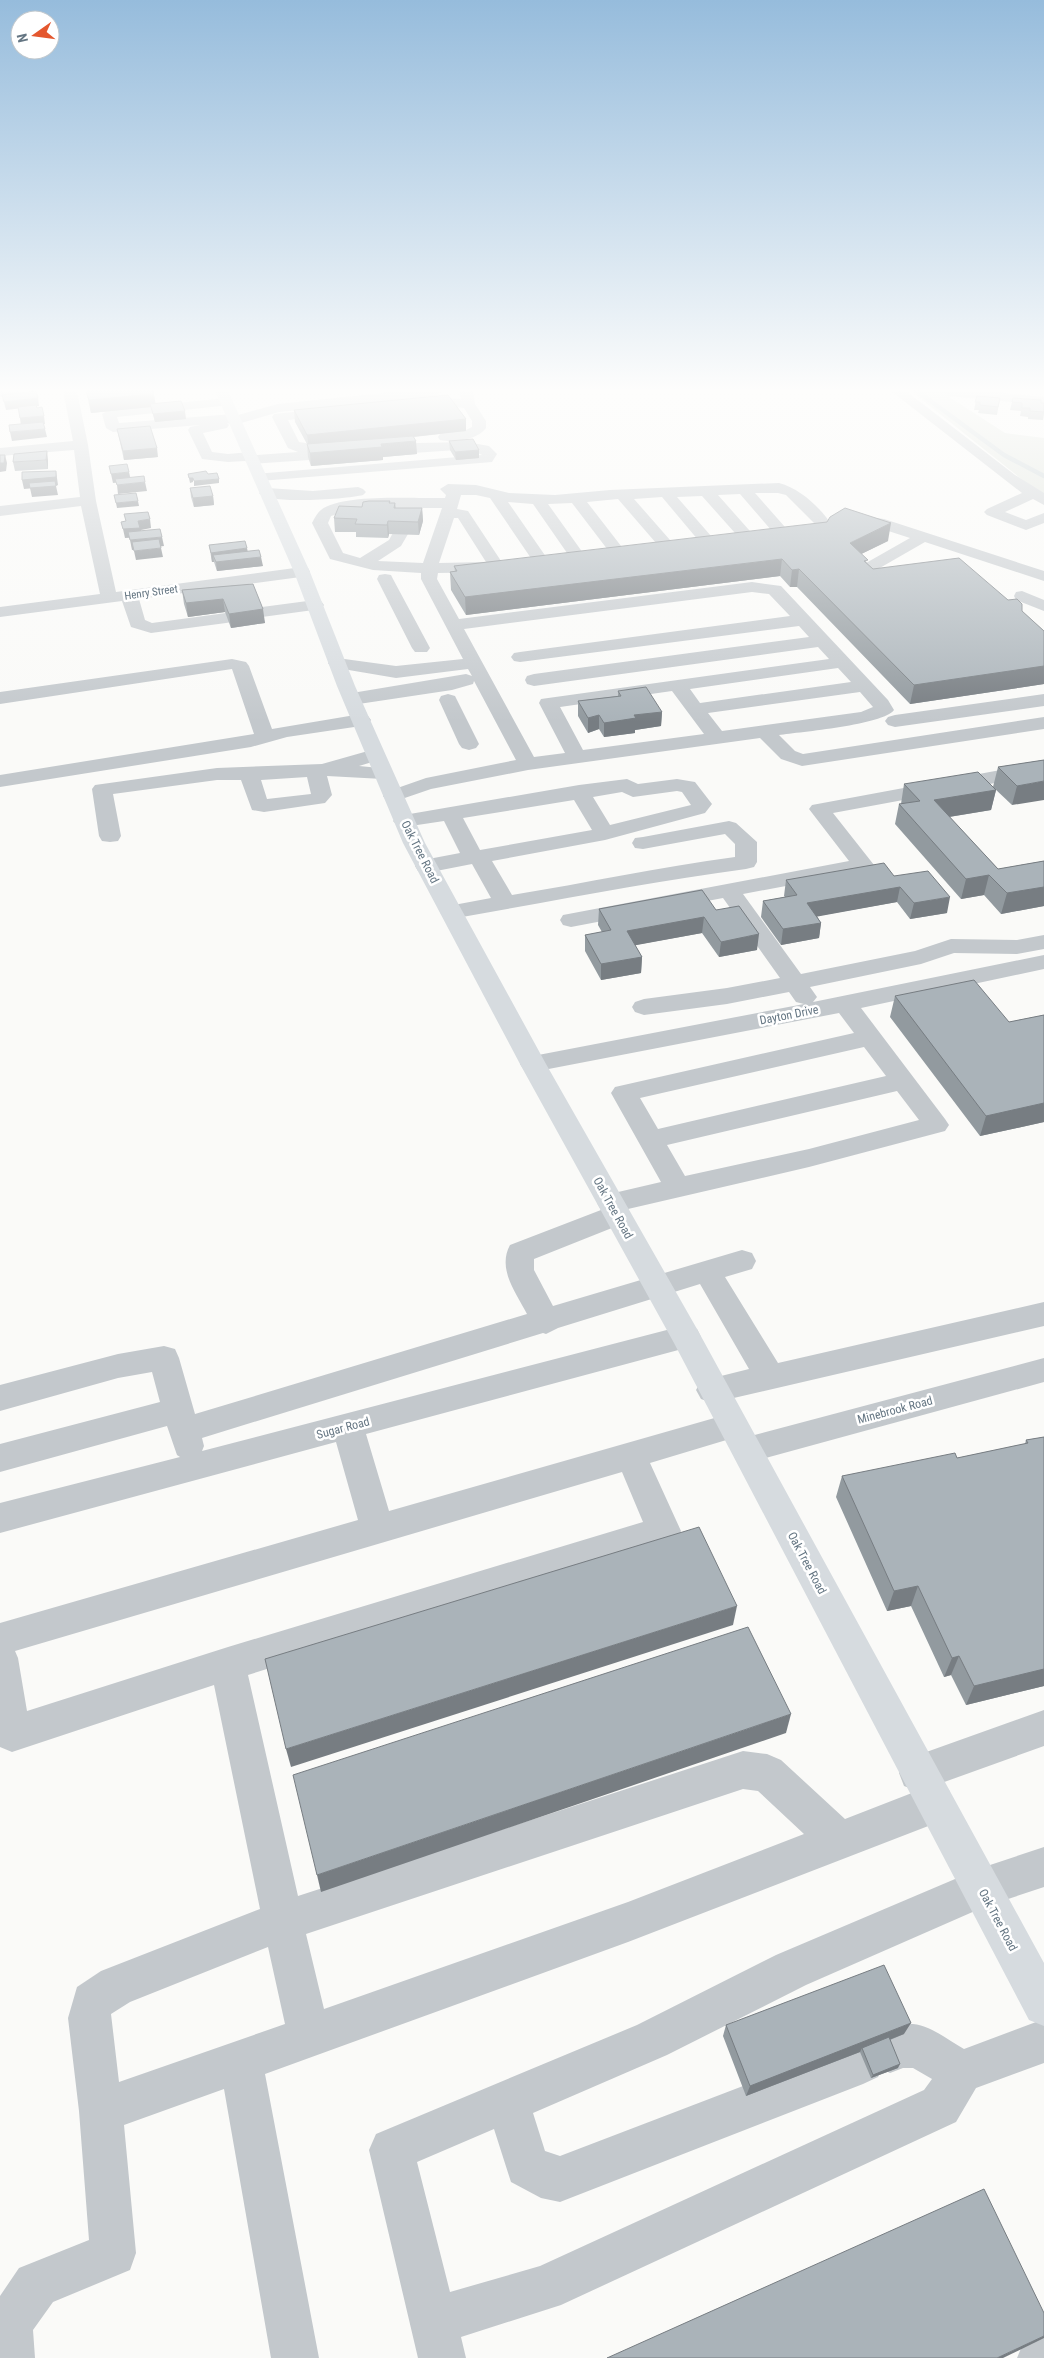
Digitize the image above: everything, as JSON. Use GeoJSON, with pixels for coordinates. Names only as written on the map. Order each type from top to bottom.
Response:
{"type":"FeatureCollection","features":[{"type":"Feature","properties":{"kind":"main road","name":"Oak Tree Road"},"geometry":{"type":"LineString","coordinates":[[271,501],[302,572],[360,720],[404,821],[426,866],[533,1064],[686,1337],[712,1390],[1044,2005]]}},
{"type":"Feature","properties":{"kind":"street"},"geometry":{"type":"LineString","coordinates":[[0,511],[88,501]]}},
{"type":"Feature","properties":{"kind":"street"},"geometry":{"type":"LineString","coordinates":[[88,501],[109,598]]}},
{"type":"Feature","properties":{"kind":"street"},"geometry":{"type":"LineString","coordinates":[[275,511],[300,501]]}},
{"type":"Feature","properties":{"kind":"street"},"geometry":{"type":"LineString","coordinates":[[446,501],[463,514],[497,567]]}},
{"type":"Feature","properties":{"kind":"street"},"geometry":{"type":"LineString","coordinates":[[500,501],[543,564]]}},
{"type":"Feature","properties":{"kind":"street"},"geometry":{"type":"LineString","coordinates":[[542,501],[540,505],[580,560]]}},
{"type":"Feature","properties":{"kind":"street"},"geometry":{"type":"LineString","coordinates":[[578,501],[620,555]]}},
{"type":"Feature","properties":{"kind":"street"},"geometry":{"type":"LineString","coordinates":[[449,502],[351,506],[332,510],[324,515],[320,523],[336,556],[363,563],[430,568],[543,564],[642,552],[668,544],[629,501]]}},
{"type":"Feature","properties":{"kind":"street"},"geometry":{"type":"LineString","coordinates":[[673,501],[710,544]]}},
{"type":"Feature","properties":{"kind":"street"},"geometry":{"type":"LineString","coordinates":[[715,501],[749,539]]}},
{"type":"Feature","properties":{"kind":"street"},"geometry":{"type":"LineString","coordinates":[[692,546],[791,533],[756,501]]}},
{"type":"Feature","properties":{"kind":"street"},"geometry":{"type":"LineString","coordinates":[[798,501],[818,525],[849,520],[878,522],[1044,576]]}},
{"type":"Feature","properties":{"kind":"street"},"geometry":{"type":"LineString","coordinates":[[1026,501],[992,512],[1026,525],[1044,518]]}},
{"type":"Feature","properties":{"kind":"street"},"geometry":{"type":"LineString","coordinates":[[408,589],[429,579],[430,568],[449,502]]}},
{"type":"Feature","properties":{"kind":"street"},"geometry":{"type":"LineString","coordinates":[[363,563],[396,544],[409,504]]}},
{"type":"Feature","properties":{"kind":"street"},"geometry":{"type":"LineString","coordinates":[[872,566],[923,537]]}},
{"type":"Feature","properties":{"kind":"street","name":"Henry Street"},"geometry":{"type":"LineString","coordinates":[[0,612],[302,572]]}},
{"type":"Feature","properties":{"kind":"street"},"geometry":{"type":"LineString","coordinates":[[453,625],[752,587],[775,590],[915,742]]}},
{"type":"Feature","properties":{"kind":"street"},"geometry":{"type":"LineString","coordinates":[[408,589],[453,625],[480,675],[481,729]]}},
{"type":"Feature","properties":{"kind":"street"},"geometry":{"type":"LineString","coordinates":[[408,589],[421,648]]}},
{"type":"Feature","properties":{"kind":"street"},"geometry":{"type":"LineString","coordinates":[[129,595],[137,623],[152,628],[226,618]]}},
{"type":"Feature","properties":{"kind":"street"},"geometry":{"type":"LineString","coordinates":[[1022,596],[1044,606]]}},
{"type":"Feature","properties":{"kind":"street"},"geometry":{"type":"LineString","coordinates":[[637,602],[650,619]]}},
{"type":"Feature","properties":{"kind":"street"},"geometry":{"type":"LineString","coordinates":[[766,604],[785,602]]}},
{"type":"Feature","properties":{"kind":"street"},"geometry":{"type":"LineString","coordinates":[[262,612],[315,605]]}},
{"type":"Feature","properties":{"kind":"street"},"geometry":{"type":"LineString","coordinates":[[577,757],[548,703],[516,650],[802,620]]}},
{"type":"Feature","properties":{"kind":"street"},"geometry":{"type":"LineString","coordinates":[[534,680],[823,640]]}},
{"type":"Feature","properties":{"kind":"street"},"geometry":{"type":"LineString","coordinates":[[548,703],[843,662]]}},
{"type":"Feature","properties":{"kind":"street"},"geometry":{"type":"LineString","coordinates":[[337,663],[396,672],[480,675]]}},
{"type":"Feature","properties":{"kind":"street"},"geometry":{"type":"LineString","coordinates":[[0,698],[232,664],[240,666],[265,737]]}},
{"type":"Feature","properties":{"kind":"street"},"geometry":{"type":"LineString","coordinates":[[349,692],[370,676],[396,672]]}},
{"type":"Feature","properties":{"kind":"street"},"geometry":{"type":"LineString","coordinates":[[349,692],[450,692],[480,675]]}},
{"type":"Feature","properties":{"kind":"street"},"geometry":{"type":"LineString","coordinates":[[677,685],[717,737]]}},
{"type":"Feature","properties":{"kind":"street"},"geometry":{"type":"LineString","coordinates":[[696,709],[864,686]]}},
{"type":"Feature","properties":{"kind":"street"},"geometry":{"type":"LineString","coordinates":[[450,692],[481,729],[528,764]]}},
{"type":"Feature","properties":{"kind":"street"},"geometry":{"type":"LineString","coordinates":[[393,796],[426,784],[528,764],[865,717],[1044,700]]}},
{"type":"Feature","properties":{"kind":"street"},"geometry":{"type":"LineString","coordinates":[[0,781],[251,741],[285,731],[360,720]]}},
{"type":"Feature","properties":{"kind":"street"},"geometry":{"type":"LineString","coordinates":[[764,731],[788,755],[802,760],[1044,723]]}},
{"type":"Feature","properties":{"kind":"street"},"geometry":{"type":"LineString","coordinates":[[110,836],[102,790],[217,774],[319,770],[379,764]]}},
{"type":"Feature","properties":{"kind":"street"},"geometry":{"type":"LineString","coordinates":[[571,920],[863,865],[820,809],[1044,768]]}},
{"type":"Feature","properties":{"kind":"street"},"geometry":{"type":"LineString","coordinates":[[249,774],[259,806],[264,806],[318,799],[322,795],[319,770]]}},
{"type":"Feature","properties":{"kind":"street"},"geometry":{"type":"LineString","coordinates":[[404,821],[579,791],[627,785],[653,820]]}},
{"type":"Feature","properties":{"kind":"street"},"geometry":{"type":"LineString","coordinates":[[426,866],[605,834],[631,825],[698,809],[702,804],[688,786],[677,785],[633,791]]}},
{"type":"Feature","properties":{"kind":"street"},"geometry":{"type":"LineString","coordinates":[[579,791],[605,834]]}},
{"type":"Feature","properties":{"kind":"street"},"geometry":{"type":"LineString","coordinates":[[450,813],[505,903]]}},
{"type":"Feature","properties":{"kind":"street"},"geometry":{"type":"LineString","coordinates":[[631,825],[663,873]]}},
{"type":"Feature","properties":{"kind":"street"},"geometry":{"type":"LineString","coordinates":[[451,912],[594,888],[663,873],[746,862],[746,842],[729,827],[643,843]]}},
{"type":"Feature","properties":{"kind":"street"},"geometry":{"type":"LineString","coordinates":[[729,890],[814,1010]]}},
{"type":"Feature","properties":{"kind":"street"},"geometry":{"type":"LineString","coordinates":[[644,1007],[727,996],[795,983],[921,957],[952,946],[1016,948],[1044,942]]}},
{"type":"Feature","properties":{"kind":"street","name":"Dayton Drive"},"geometry":{"type":"LineString","coordinates":[[533,1064],[845,1004],[1044,962]]}},
{"type":"Feature","properties":{"kind":"street"},"geometry":{"type":"LineString","coordinates":[[546,1322],[519,1270],[520,1253],[614,1209],[678,1188],[808,1158],[936,1125],[845,1004]]}},
{"type":"Feature","properties":{"kind":"street"},"geometry":{"type":"LineString","coordinates":[[678,1188],[624,1093],[871,1037]]}},
{"type":"Feature","properties":{"kind":"street"},"geometry":{"type":"LineString","coordinates":[[651,1140],[903,1081]]}},
{"type":"Feature","properties":{"kind":"street"},"geometry":{"type":"LineString","coordinates":[[0,1458],[144,1418],[181,1420],[546,1322],[742,1261]]}},
{"type":"Feature","properties":{"kind":"street"},"geometry":{"type":"LineString","coordinates":[[707,1271],[769,1375]]}},
{"type":"Feature","properties":{"kind":"street"},"geometry":{"type":"LineString","coordinates":[[712,1390],[769,1375],[1044,1314]]}},
{"type":"Feature","properties":{"kind":"street","name":"Sugar Road"},"geometry":{"type":"LineString","coordinates":[[0,1518],[686,1337]]}},
{"type":"Feature","properties":{"kind":"street"},"geometry":{"type":"LineString","coordinates":[[0,1398],[118,1366],[164,1358],[194,1467]]}},
{"type":"Feature","properties":{"kind":"street","name":"Minebrook Road"},"geometry":{"type":"LineString","coordinates":[[0,1640],[377,1528],[631,1456],[739,1438],[1044,1370]]}},
{"type":"Feature","properties":{"kind":"street"},"geometry":{"type":"LineString","coordinates":[[348,1426],[377,1528]]}},
{"type":"Feature","properties":{"kind":"street"},"geometry":{"type":"LineString","coordinates":[[0,1658],[12,1734],[228,1664],[664,1531],[631,1456]]}},
{"type":"Feature","properties":{"kind":"street"},"geometry":{"type":"LineString","coordinates":[[228,1664],[309,2036]]}},
{"type":"Feature","properties":{"kind":"street"},"geometry":{"type":"LineString","coordinates":[[101,2111],[628,1922],[840,1841],[927,1788],[1044,1728]]}},
{"type":"Feature","properties":{"kind":"street"},"geometry":{"type":"LineString","coordinates":[[11,2358],[9,2324],[36,2285],[113,2253],[101,2111],[89,2018],[92,2002],[116,1986],[283,1921],[743,1770],[767,1773],[840,1841]]}},
{"type":"Feature","properties":{"kind":"street"},"geometry":{"type":"LineString","coordinates":[[1044,1867],[981,1888],[791,1970],[652,2040],[392,2150],[437,2339],[940,2106],[961,2072],[1044,2041]]}},
{"type":"Feature","properties":{"kind":"street"},"geometry":{"type":"LineString","coordinates":[[507,2100],[527,2166],[541,2176],[560,2179],[903,2046],[918,2046],[961,2072]]}},
{"type":"Feature","properties":{"kind":"street"},"geometry":{"type":"LineString","coordinates":[[241,2061],[295,2358]]}},
{"type":"Feature","properties":{"kind":"building"},"geometry":{"type":"Polygon","coordinates":[[[116,501],[138,501],[116,503],[116,501]]]}},
{"type":"Feature","properties":{"kind":"building"},"geometry":{"type":"Polygon","coordinates":[[[390,501],[389,503],[395,503],[394,508],[422,508],[418,522],[388,521],[387,525],[355,524],[357,519],[334,518],[339,506],[362,507],[363,502],[390,501]]]}},
{"type":"Feature","properties":{"kind":"building"},"geometry":{"type":"Polygon","coordinates":[[[845,508],[891,523],[850,543],[868,560],[864,561],[873,569],[959,558],[1008,600],[1017,599],[1022,604],[1022,611],[1044,631],[1044,666],[914,685],[799,569],[792,570],[782,559],[465,597],[450,572],[457,571],[454,566],[827,522],[830,517],[845,508]]]}},
{"type":"Feature","properties":{"kind":"building"},"geometry":{"type":"Polygon","coordinates":[[[148,512],[150,519],[138,521],[140,528],[123,529],[121,522],[126,521],[124,514],[148,512]]]}},
{"type":"Feature","properties":{"kind":"building"},"geometry":{"type":"Polygon","coordinates":[[[160,529],[162,537],[130,540],[128,532],[160,529]]]}},
{"type":"Feature","properties":{"kind":"building"},"geometry":{"type":"Polygon","coordinates":[[[159,539],[161,548],[134,551],[132,542],[159,539]]]}},
{"type":"Feature","properties":{"kind":"building"},"geometry":{"type":"Polygon","coordinates":[[[245,541],[247,548],[211,553],[209,545],[245,541]]]}},
{"type":"Feature","properties":{"kind":"building"},"geometry":{"type":"Polygon","coordinates":[[[259,550],[261,557],[216,562],[213,555],[259,550]]]}},
{"type":"Feature","properties":{"kind":"building"},"geometry":{"type":"Polygon","coordinates":[[[253,584],[263,609],[229,614],[223,599],[186,603],[182,590],[253,584]]]}},
{"type":"Feature","properties":{"kind":"building"},"geometry":{"type":"Polygon","coordinates":[[[646,687],[662,712],[634,715],[636,718],[604,723],[599,715],[588,718],[578,701],[621,696],[618,691],[646,687]]]}},
{"type":"Feature","properties":{"kind":"building"},"geometry":{"type":"Polygon","coordinates":[[[1044,760],[1044,781],[1017,786],[998,767],[1044,760]]]}},
{"type":"Feature","properties":{"kind":"building"},"geometry":{"type":"Polygon","coordinates":[[[978,772],[996,790],[934,800],[998,869],[1044,861],[1044,887],[1007,893],[989,875],[966,879],[899,804],[920,801],[904,784],[978,772]]]}},
{"type":"Feature","properties":{"kind":"building"},"geometry":{"type":"Polygon","coordinates":[[[884,863],[894,876],[928,871],[950,897],[914,903],[900,887],[807,903],[821,923],[783,929],[763,901],[797,895],[786,880],[884,863]]]}},
{"type":"Feature","properties":{"kind":"building"},"geometry":{"type":"Polygon","coordinates":[[[702,890],[716,910],[739,906],[759,934],[721,942],[704,917],[627,931],[642,957],[601,964],[585,935],[611,930],[599,909],[702,890]]]}},
{"type":"Feature","properties":{"kind":"building"},"geometry":{"type":"Polygon","coordinates":[[[974,980],[1009,1022],[1044,1015],[1044,1103],[986,1116],[895,996],[974,980]]]}},
{"type":"Feature","properties":{"kind":"building"},"geometry":{"type":"Polygon","coordinates":[[[1044,1437],[1044,1669],[974,1686],[959,1656],[952,1658],[918,1586],[894,1591],[842,1476],[955,1453],[957,1458],[1028,1443],[1026,1440],[1044,1437]]]}},
{"type":"Feature","properties":{"kind":"building"},"geometry":{"type":"Polygon","coordinates":[[[699,1527],[737,1606],[286,1749],[265,1659],[699,1527]]]}},
{"type":"Feature","properties":{"kind":"building"},"geometry":{"type":"Polygon","coordinates":[[[748,1627],[791,1714],[317,1875],[293,1775],[748,1627]]]}},
{"type":"Feature","properties":{"kind":"building"},"geometry":{"type":"Polygon","coordinates":[[[884,1965],[911,2023],[750,2086],[726,2025],[884,1965]]]}},
{"type":"Feature","properties":{"kind":"building"},"geometry":{"type":"Polygon","coordinates":[[[889,2037],[900,2064],[873,2075],[862,2048],[889,2037]]]}},
{"type":"Feature","properties":{"kind":"building"},"geometry":{"type":"Polygon","coordinates":[[[984,2189],[1044,2313],[1044,2336],[997,2358],[607,2358],[984,2189]]]}}]}
